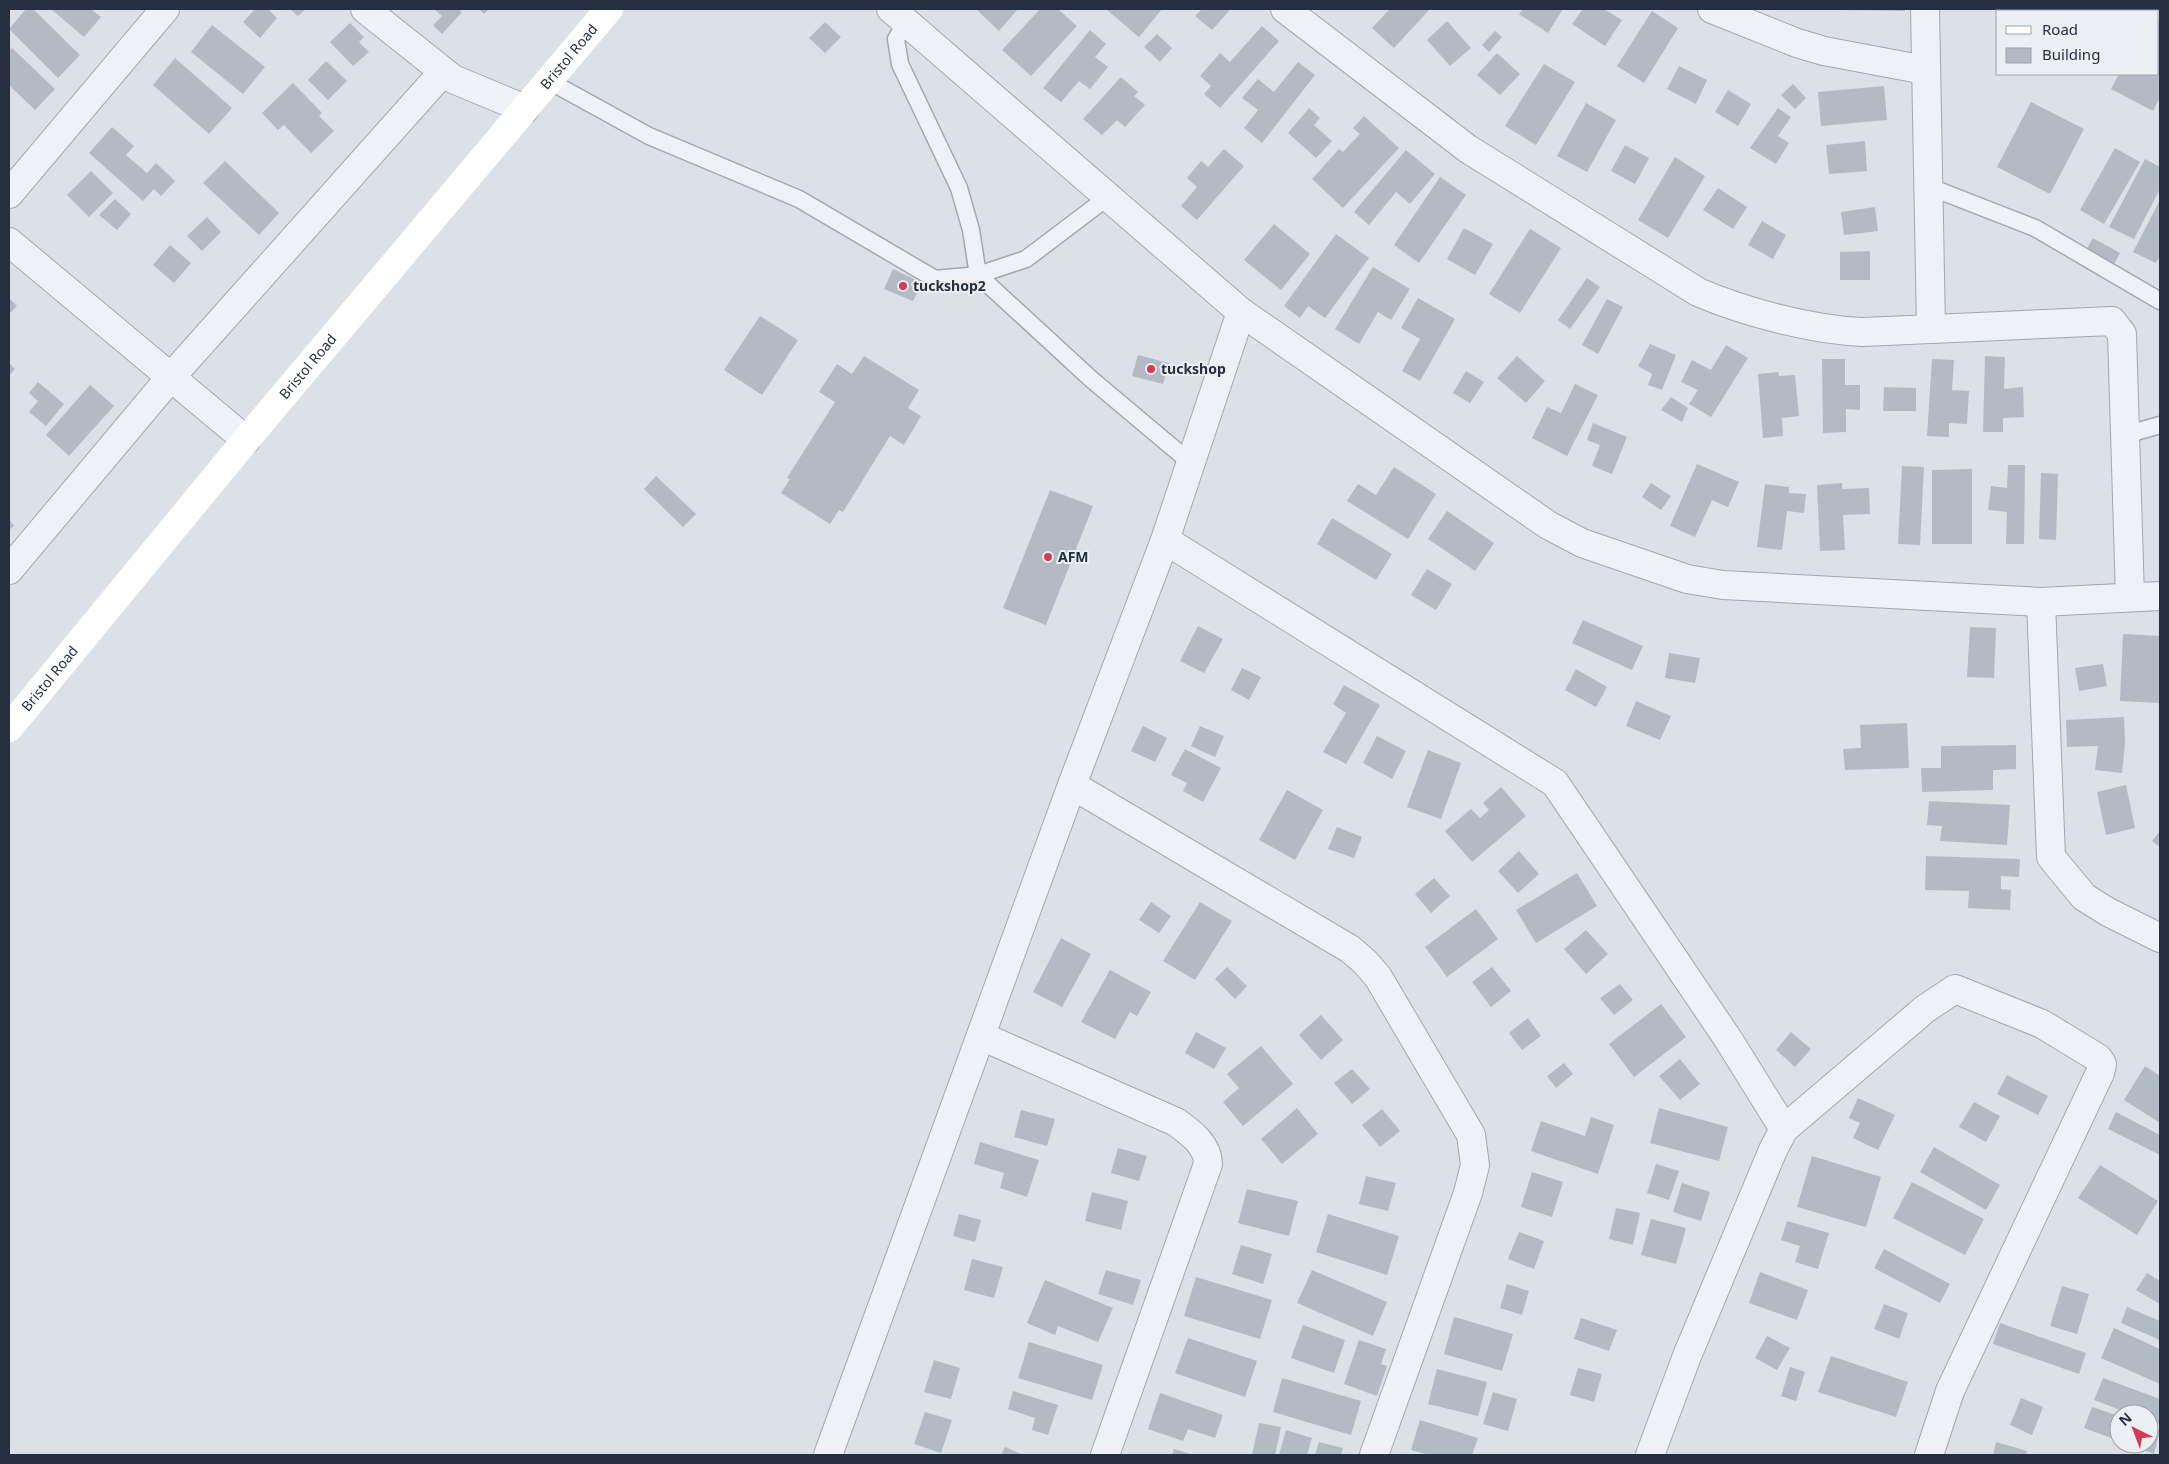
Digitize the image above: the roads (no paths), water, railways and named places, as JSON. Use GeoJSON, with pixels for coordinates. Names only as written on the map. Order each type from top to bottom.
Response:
{"type":"FeatureCollection","features":[{"type":"Feature","properties":{"kind":"street"},"geometry":{"type":"LineString","coordinates":[[9,194],[165,9]]}},
{"type":"Feature","properties":{"kind":"street"},"geometry":{"type":"LineString","coordinates":[[365,9],[453,79],[525,109]]}},
{"type":"Feature","properties":{"kind":"street","name":"Bristol Road"},"geometry":{"type":"LineString","coordinates":[[9,728],[246,440],[609,9]]}},
{"type":"Feature","properties":{"kind":"street"},"geometry":{"type":"LineString","coordinates":[[1285,9],[1468,149],[1698,292],[1738,308],[1840,331],[1863,332],[2112,321],[2122,334],[2130,597]]}},
{"type":"Feature","properties":{"kind":"street"},"geometry":{"type":"LineString","coordinates":[[1712,9],[1797,43],[1824,51],[1925,70]]}},
{"type":"Feature","properties":{"kind":"street"},"geometry":{"type":"LineString","coordinates":[[1925,9],[1925,70],[1930,187],[1931,328]]}},
{"type":"Feature","properties":{"kind":"street"},"geometry":{"type":"LineString","coordinates":[[898,15],[1241,312],[1548,525],[1582,543],[1687,579],[1723,586],[2041,602],[2160,596]]}},
{"type":"Feature","properties":{"kind":"street"},"geometry":{"type":"LineString","coordinates":[[9,570],[170,378],[443,72]]}},
{"type":"Feature","properties":{"kind":"street"},"geometry":{"type":"LineString","coordinates":[[9,242],[246,440]]}},
{"type":"Feature","properties":{"kind":"street"},"geometry":{"type":"LineString","coordinates":[[828,1455],[1072,785],[1165,540],[1241,312]]}},
{"type":"Feature","properties":{"kind":"street"},"geometry":{"type":"LineString","coordinates":[[1165,540],[1555,783],[1728,1039],[1784,1129]]}},
{"type":"Feature","properties":{"kind":"street"},"geometry":{"type":"LineString","coordinates":[[2041,602],[2051,857],[2084,897],[2108,912],[2160,938]]}},
{"type":"Feature","properties":{"kind":"street"},"geometry":{"type":"LineString","coordinates":[[1072,785],[1350,949],[1366,962],[1378,978],[1471,1135],[1474,1165],[1468,1193],[1374,1455]]}},
{"type":"Feature","properties":{"kind":"street"},"geometry":{"type":"LineString","coordinates":[[1650,1455],[1687,1356],[1769,1159],[1784,1129],[1925,1009],[1956,989],[2042,1024],[2098,1058],[2102,1064],[2100,1073],[1950,1391],[1929,1455]]}},
{"type":"Feature","properties":{"kind":"street"},"geometry":{"type":"LineString","coordinates":[[981,1036],[1176,1122],[1195,1138],[1208,1157],[1208,1164],[1105,1455]]}},
{"type":"Feature","properties":{"kind":"lane"},"geometry":{"type":"LineString","coordinates":[[898,15],[896,39],[900,64],[959,188],[971,230],[978,275],[1091,378],[1191,463]]}},
{"type":"Feature","properties":{"kind":"lane"},"geometry":{"type":"LineString","coordinates":[[548,81],[650,136],[799,199],[936,279],[978,275],[1026,259],[1108,197]]}},
{"type":"Feature","properties":{"kind":"lane"},"geometry":{"type":"LineString","coordinates":[[1930,187],[2035,228],[2160,301]]}},
{"type":"Feature","properties":{"kind":"lane"},"geometry":{"type":"LineString","coordinates":[[2125,434],[2160,425]]}},
{"type":"Feature","properties":{"kind":"place","name":"tuckshop2"},"geometry":{"type":"Point","coordinates":[903,286]}},
{"type":"Feature","properties":{"kind":"place","name":"tuckshop"},"geometry":{"type":"Point","coordinates":[1151,369]}},
{"type":"Feature","properties":{"kind":"place","name":"AFM"},"geometry":{"type":"Point","coordinates":[1048,557]}}]}
